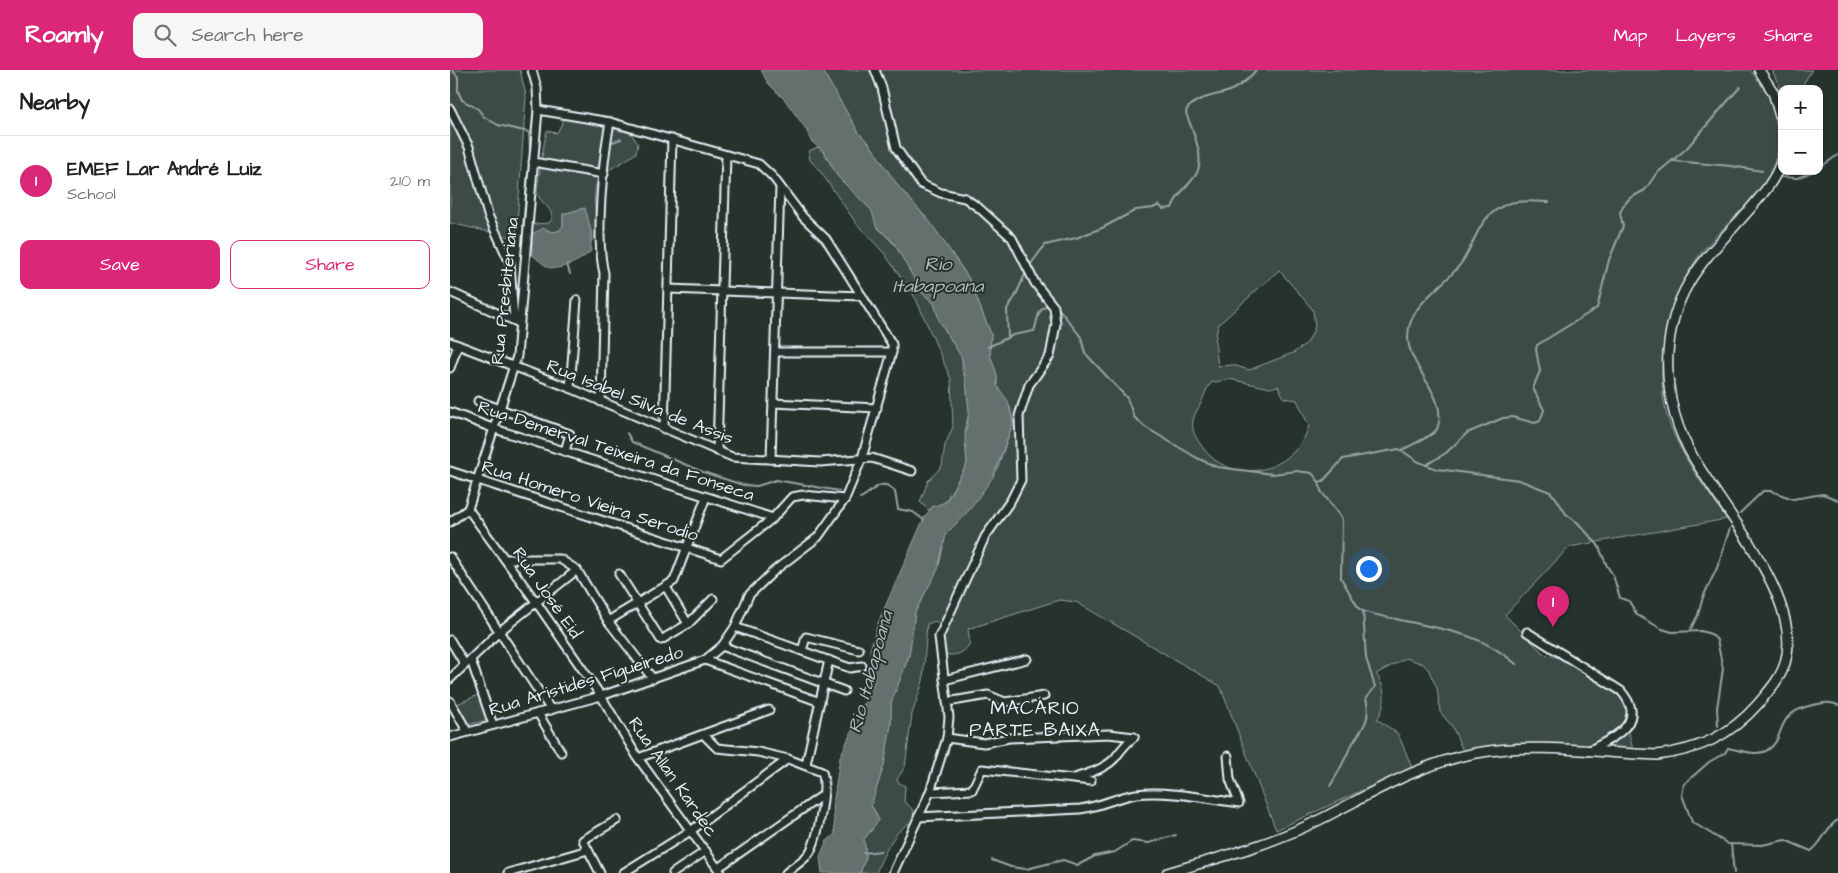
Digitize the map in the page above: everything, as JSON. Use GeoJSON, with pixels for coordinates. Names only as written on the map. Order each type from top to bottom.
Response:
{"type":"FeatureCollection","features":[{"type":"Feature","properties":{"kind":"main road"},"geometry":{"type":"LineString","coordinates":[[1759,70],[1773,92],[1778,109]]}},
{"type":"Feature","properties":{"kind":"main road"},"geometry":{"type":"LineString","coordinates":[[1167,873],[1230,855],[1285,836],[1398,778],[1446,760],[1516,748],[1657,755],[1686,751],[1705,745],[1733,728],[1746,717],[1773,685],[1785,665],[1788,651],[1780,602],[1759,560],[1688,448],[1676,418],[1668,368],[1672,324],[1684,289],[1694,272],[1713,249],[1763,194],[1778,169]]}},
{"type":"Feature","properties":{"kind":"street","name":"Rua Presbiteriana"},"geometry":{"type":"LineString","coordinates":[[468,509],[502,409],[514,367],[538,110],[537,88],[532,70]]}},
{"type":"Feature","properties":{"kind":"street"},"geometry":{"type":"LineString","coordinates":[[875,70],[882,88],[896,148],[920,184],[941,193],[965,198],[980,208],[1012,238],[1035,283],[1054,307],[1056,324],[1050,356],[1029,385],[1019,416],[1021,480],[1011,500],[985,538],[939,637],[949,717],[947,738],[930,792],[893,873]]}},
{"type":"Feature","properties":{"kind":"street"},"geometry":{"type":"LineString","coordinates":[[450,109],[469,147],[488,215],[510,263],[517,322]]}},
{"type":"Feature","properties":{"kind":"street"},"geometry":{"type":"LineString","coordinates":[[538,110],[610,122],[759,164],[803,217],[826,240],[892,344],[892,352],[774,352]]}},
{"type":"Feature","properties":{"kind":"street"},"geometry":{"type":"LineString","coordinates":[[601,402],[604,273],[601,261],[601,217],[610,122]]}},
{"type":"Feature","properties":{"kind":"street"},"geometry":{"type":"LineString","coordinates":[[664,429],[672,139]]}},
{"type":"Feature","properties":{"kind":"street"},"geometry":{"type":"LineString","coordinates":[[717,451],[720,291],[726,156]]}},
{"type":"Feature","properties":{"kind":"street"},"geometry":{"type":"LineString","coordinates":[[533,162],[604,174]]}},
{"type":"Feature","properties":{"kind":"street"},"geometry":{"type":"LineString","coordinates":[[771,459],[780,187]]}},
{"type":"Feature","properties":{"kind":"street"},"geometry":{"type":"LineString","coordinates":[[668,289],[862,296]]}},
{"type":"Feature","properties":{"kind":"street"},"geometry":{"type":"LineString","coordinates":[[450,292],[517,322]]}},
{"type":"Feature","properties":{"kind":"street"},"geometry":{"type":"LineString","coordinates":[[570,388],[577,300]]}},
{"type":"Feature","properties":{"kind":"street","name":"Rua Isabel Silva de Assis"},"geometry":{"type":"LineString","coordinates":[[450,342],[570,388],[732,458],[820,462],[872,458],[912,471]]}},
{"type":"Feature","properties":{"kind":"street"},"geometry":{"type":"LineString","coordinates":[[450,368],[458,345]]}},
{"type":"Feature","properties":{"kind":"street","name":"Rua Aristides Figueiredo"},"geometry":{"type":"LineString","coordinates":[[450,737],[601,696],[653,679],[705,660],[722,646],[734,627],[749,595],[775,570],[818,537],[845,499],[862,458],[892,352]]}},
{"type":"Feature","properties":{"kind":"street"},"geometry":{"type":"LineString","coordinates":[[478,401],[570,434],[565,451]]}},
{"type":"Feature","properties":{"kind":"street"},"geometry":{"type":"LineString","coordinates":[[773,404],[876,408]]}},
{"type":"Feature","properties":{"kind":"street","name":"Rua Demerval Teixeira da Fonseca"},"geometry":{"type":"LineString","coordinates":[[450,412],[495,429],[773,518]]}},
{"type":"Feature","properties":{"kind":"street","name":"Rua Homero Vieira Serodio"},"geometry":{"type":"LineString","coordinates":[[450,471],[721,559],[773,518]]}},
{"type":"Feature","properties":{"kind":"street"},"geometry":{"type":"LineString","coordinates":[[773,518],[792,497],[803,494],[845,499]]}},
{"type":"Feature","properties":{"kind":"street"},"geometry":{"type":"LineString","coordinates":[[608,621],[674,581],[706,497]]}},
{"type":"Feature","properties":{"kind":"street"},"geometry":{"type":"LineString","coordinates":[[450,522],[468,509]]}},
{"type":"Feature","properties":{"kind":"street","name":"Rua José Eid"},"geometry":{"type":"LineString","coordinates":[[468,509],[536,602],[601,696]]}},
{"type":"Feature","properties":{"kind":"street"},"geometry":{"type":"LineString","coordinates":[[450,557],[551,710]]}},
{"type":"Feature","properties":{"kind":"street"},"geometry":{"type":"LineString","coordinates":[[505,559],[560,559],[577,570],[608,621],[653,679]]}},
{"type":"Feature","properties":{"kind":"street"},"geometry":{"type":"LineString","coordinates":[[450,679],[466,666],[500,631],[577,570]]}},
{"type":"Feature","properties":{"kind":"street"},"geometry":{"type":"LineString","coordinates":[[619,574],[661,640],[688,624],[713,599]]}},
{"type":"Feature","properties":{"kind":"street"},"geometry":{"type":"LineString","coordinates":[[666,587],[688,624]]}},
{"type":"Feature","properties":{"kind":"street"},"geometry":{"type":"LineString","coordinates":[[734,627],[850,668],[862,666]]}},
{"type":"Feature","properties":{"kind":"street"},"geometry":{"type":"LineString","coordinates":[[1527,632],[1621,691],[1631,702],[1631,715],[1626,727],[1615,737],[1587,751]]}},
{"type":"Feature","properties":{"kind":"street"},"geometry":{"type":"LineString","coordinates":[[802,651],[806,637],[860,650]]}},
{"type":"Feature","properties":{"kind":"street"},"geometry":{"type":"LineString","coordinates":[[450,640],[466,666]]}},
{"type":"Feature","properties":{"kind":"street"},"geometry":{"type":"LineString","coordinates":[[722,646],[844,691]]}},
{"type":"Feature","properties":{"kind":"street"},"geometry":{"type":"LineString","coordinates":[[944,680],[1027,659]]}},
{"type":"Feature","properties":{"kind":"street"},"geometry":{"type":"LineString","coordinates":[[471,660],[493,725]]}},
{"type":"Feature","properties":{"kind":"street"},"geometry":{"type":"LineString","coordinates":[[705,660],[820,702]]}},
{"type":"Feature","properties":{"kind":"street"},"geometry":{"type":"LineString","coordinates":[[806,764],[829,660]]}},
{"type":"Feature","properties":{"kind":"street"},"geometry":{"type":"LineString","coordinates":[[947,702],[988,695],[1005,702],[1044,696]]}},
{"type":"Feature","properties":{"kind":"street","name":"Rua Allan Kardec"},"geometry":{"type":"LineString","coordinates":[[601,696],[638,758],[720,871]]}},
{"type":"Feature","properties":{"kind":"street"},"geometry":{"type":"LineString","coordinates":[[450,702],[467,731]]}},
{"type":"Feature","properties":{"kind":"street"},"geometry":{"type":"LineString","coordinates":[[638,758],[769,710]]}},
{"type":"Feature","properties":{"kind":"street"},"geometry":{"type":"LineString","coordinates":[[538,713],[561,752]]}},
{"type":"Feature","properties":{"kind":"street"},"geometry":{"type":"LineString","coordinates":[[947,738],[984,743],[1009,738],[1110,734],[1134,737],[1106,764],[1074,778]]}},
{"type":"Feature","properties":{"kind":"street"},"geometry":{"type":"LineString","coordinates":[[704,735],[717,748],[758,752],[806,764],[822,772],[824,778],[821,816],[810,852],[786,873]]}},
{"type":"Feature","properties":{"kind":"street"},"geometry":{"type":"LineString","coordinates":[[918,817],[1080,809],[1135,794],[1206,798],[1239,803],[1230,779],[1228,756]]}},
{"type":"Feature","properties":{"kind":"street"},"geometry":{"type":"LineString","coordinates":[[623,873],[692,830],[788,759]]}},
{"type":"Feature","properties":{"kind":"street"},"geometry":{"type":"LineString","coordinates":[[930,792],[972,790],[982,769],[1091,781]]}},
{"type":"Feature","properties":{"kind":"street"},"geometry":{"type":"LineString","coordinates":[[720,871],[823,795]]}},
{"type":"Feature","properties":{"kind":"street"},"geometry":{"type":"LineString","coordinates":[[600,873],[583,840],[617,820]]}},
{"type":"Feature","properties":{"kind":"street"},"geometry":{"type":"LineString","coordinates":[[508,873],[588,850]]}},
{"type":"Feature","properties":{"kind":"street"},"geometry":{"type":"LineString","coordinates":[[673,873],[706,851]]}},
{"type":"Feature","properties":{"kind":"shaded area"},"geometry":{"type":"Polygon","coordinates":[[[450,70],[520,70],[526,96],[516,238],[450,223],[450,70]]]}},
{"type":"Feature","properties":{"kind":"shaded area"},"geometry":{"type":"Polygon","coordinates":[[[822,70],[1750,70],[1768,94],[1776,114],[1778,143],[1776,160],[1760,189],[1704,249],[1692,267],[1681,288],[1673,310],[1666,334],[1663,358],[1664,404],[1675,438],[1688,462],[1727,519],[1569,547],[1505,615],[1544,654],[1569,660],[1622,693],[1629,711],[1625,715],[1625,721],[1631,728],[1629,733],[1633,750],[1516,743],[1463,751],[1452,726],[1440,712],[1437,688],[1428,669],[1423,664],[1406,658],[1376,674],[1382,685],[1384,696],[1384,702],[1377,719],[1398,734],[1412,767],[1276,830],[1220,686],[1076,602],[1059,600],[968,629],[970,643],[961,653],[957,654],[940,654],[945,632],[943,626],[935,621],[927,624],[923,681],[912,714],[905,767],[897,779],[898,782],[905,786],[904,802],[913,810],[914,815],[912,822],[900,830],[895,837],[876,873],[860,873],[866,857],[864,839],[872,830],[877,815],[871,805],[884,765],[891,724],[891,703],[909,656],[915,612],[938,569],[946,534],[970,509],[998,467],[1013,423],[1010,407],[997,386],[997,375],[990,355],[991,334],[968,277],[930,222],[898,186],[869,143],[859,133],[822,70]],[[1279,270],[1218,325],[1215,342],[1218,366],[1233,365],[1249,370],[1295,352],[1308,342],[1315,327],[1313,310],[1279,270]],[[1229,379],[1211,383],[1195,414],[1193,431],[1201,445],[1213,459],[1228,467],[1244,471],[1261,470],[1276,464],[1290,455],[1302,442],[1309,426],[1297,400],[1284,398],[1278,386],[1270,388],[1229,379]]]}},
{"type":"Feature","properties":{"kind":"shaded area"},"geometry":{"type":"Polygon","coordinates":[[[1772,70],[1812,70],[1803,85],[1779,85],[1772,70]]]}},
{"type":"Feature","properties":{"kind":"shaded area"},"geometry":{"type":"Polygon","coordinates":[[[565,117],[582,119],[631,133],[638,144],[636,153],[604,174],[596,185],[596,229],[595,237],[591,242],[591,231],[584,208],[563,214],[563,226],[558,231],[554,232],[547,229],[532,234],[530,228],[535,224],[549,223],[552,219],[550,211],[538,196],[537,189],[547,131],[557,133],[565,117]]]}},
{"type":"Feature","properties":{"kind":"shaded area"},"geometry":{"type":"Polygon","coordinates":[[[818,147],[824,152],[838,177],[872,211],[882,232],[897,247],[922,293],[934,303],[942,325],[962,358],[962,370],[966,380],[969,412],[965,430],[967,464],[945,502],[928,510],[920,502],[928,481],[942,466],[945,445],[953,427],[951,379],[916,299],[884,253],[856,223],[820,171],[810,160],[809,151],[818,147]]]}},
{"type":"Feature","properties":{"kind":"shaded area"},"geometry":{"type":"Polygon","coordinates":[[[478,695],[487,720],[468,725],[457,704],[478,695]]]}},
{"type":"Feature","properties":{"kind":"water","name":"Rio Itabapoana"},"geometry":{"type":"Polygon","coordinates":[[[761,70],[822,70],[859,133],[869,143],[898,186],[930,222],[968,277],[991,334],[990,355],[997,375],[997,386],[1008,401],[1013,423],[993,477],[970,509],[946,534],[938,569],[915,612],[909,656],[891,703],[891,724],[884,765],[871,805],[879,820],[864,839],[866,857],[860,873],[822,873],[820,857],[826,842],[835,834],[833,806],[840,757],[874,682],[870,650],[878,623],[924,518],[932,507],[946,502],[967,464],[965,438],[969,412],[967,389],[962,358],[939,320],[934,303],[922,293],[894,243],[876,226],[872,211],[838,177],[824,152],[811,141],[806,129],[785,100],[768,83],[761,70]]]}},
{"type":"Feature","properties":{"kind":"water"},"geometry":{"type":"Polygon","coordinates":[[[585,208],[591,231],[591,251],[583,258],[559,268],[548,267],[532,255],[532,234],[544,228],[550,232],[559,231],[563,226],[563,214],[585,208]]]}},
{"type":"Feature","properties":{"kind":"waterway"},"geometry":{"type":"LineString","coordinates":[[452,70],[458,77],[458,91],[462,100],[478,109],[484,117],[498,125],[529,132],[530,152],[523,226]]}},
{"type":"Feature","properties":{"kind":"waterway"},"geometry":{"type":"LineString","coordinates":[[1030,265],[1045,245],[1076,238],[1102,228],[1136,210],[1153,208],[1159,205],[1163,209],[1172,208],[1179,195],[1195,176],[1200,162],[1195,136],[1186,113],[1187,109],[1202,99],[1225,93],[1235,88],[1249,78],[1256,70]]}},
{"type":"Feature","properties":{"kind":"waterway"},"geometry":{"type":"LineString","coordinates":[[1426,465],[1446,453],[1467,433],[1503,418],[1512,417],[1535,423],[1540,421],[1544,410],[1533,388],[1540,371],[1536,350],[1537,345],[1597,308],[1609,260],[1623,226],[1620,213],[1623,206],[1630,198],[1645,190],[1656,174],[1686,149],[1740,87]]}},
{"type":"Feature","properties":{"kind":"waterway"},"geometry":{"type":"LineString","coordinates":[[609,143],[621,139]]}},
{"type":"Feature","properties":{"kind":"waterway"},"geometry":{"type":"LineString","coordinates":[[1823,165],[1838,155]]}},
{"type":"Feature","properties":{"kind":"waterway"},"geometry":{"type":"LineString","coordinates":[[1673,161],[1731,166],[1762,171]]}},
{"type":"Feature","properties":{"kind":"waterway"},"geometry":{"type":"LineString","coordinates":[[1781,177],[1797,178],[1804,175]]}},
{"type":"Feature","properties":{"kind":"waterway"},"geometry":{"type":"LineString","coordinates":[[1402,450],[1435,432],[1439,417],[1438,405],[1434,394],[1414,360],[1410,349],[1408,337],[1414,314],[1429,296],[1455,271],[1462,262],[1479,229],[1497,209],[1512,202],[1549,202]]}},
{"type":"Feature","properties":{"kind":"waterway"},"geometry":{"type":"LineString","coordinates":[[567,264],[570,274]]}},
{"type":"Feature","properties":{"kind":"waterway"},"geometry":{"type":"LineString","coordinates":[[1008,337],[1007,309],[1015,297],[1026,272]]}},
{"type":"Feature","properties":{"kind":"waterway"},"geometry":{"type":"LineString","coordinates":[[988,347],[1013,335],[1034,331],[1038,315],[1042,309],[1050,306]]}},
{"type":"Feature","properties":{"kind":"waterway"},"geometry":{"type":"LineString","coordinates":[[1059,309],[1081,337],[1085,353],[1127,398],[1134,417],[1145,427],[1197,458],[1217,467],[1273,474],[1296,471],[1312,473],[1319,482],[1321,491],[1342,519],[1341,578],[1359,609],[1372,614],[1459,633],[1488,645],[1516,664]]}},
{"type":"Feature","properties":{"kind":"waterway"},"geometry":{"type":"LineString","coordinates":[[627,433],[632,442],[703,472],[743,485],[757,486],[776,480],[839,491]]}},
{"type":"Feature","properties":{"kind":"waterway"},"geometry":{"type":"LineString","coordinates":[[1319,482],[1323,481],[1343,459],[1399,449],[1419,462],[1437,469],[1519,480],[1550,492],[1566,514],[1577,522],[1598,545],[1613,575],[1620,598],[1629,601],[1637,615],[1662,629],[1672,632],[1701,631],[1711,634],[1717,640],[1723,669],[1717,708],[1718,726]]}},
{"type":"Feature","properties":{"kind":"waterway"},"geometry":{"type":"LineString","coordinates":[[860,498],[876,487],[885,485],[895,492],[898,509],[913,512],[924,520]]}},
{"type":"Feature","properties":{"kind":"waterway"},"geometry":{"type":"LineString","coordinates":[[1740,513],[1763,491],[1771,491],[1793,499],[1823,494],[1838,500]]}},
{"type":"Feature","properties":{"kind":"waterway"},"geometry":{"type":"LineString","coordinates":[[1689,632],[1717,568],[1730,528]]}},
{"type":"Feature","properties":{"kind":"waterway"},"geometry":{"type":"LineString","coordinates":[[1330,786],[1364,725],[1368,714],[1366,698],[1375,687],[1366,658],[1363,611]]}},
{"type":"Feature","properties":{"kind":"waterway"},"geometry":{"type":"LineString","coordinates":[[1728,748],[1752,753],[1766,751],[1773,746],[1785,720],[1791,714],[1813,705],[1828,703],[1838,705]]}},
{"type":"Feature","properties":{"kind":"waterway"},"geometry":{"type":"LineString","coordinates":[[1728,748],[1725,753],[1709,762],[1684,784],[1682,795],[1692,822],[1728,844],[1762,845],[1785,840],[1811,851],[1819,844],[1830,826],[1838,820]]}},
{"type":"Feature","properties":{"kind":"waterway"},"geometry":{"type":"LineString","coordinates":[[992,860],[1011,867],[1026,869],[1063,860],[1078,865],[1095,856],[1115,852],[1132,841],[1149,843],[1176,835]]}},
{"type":"Feature","properties":{"kind":"waterway"},"geometry":{"type":"LineString","coordinates":[[1731,844],[1734,873]]}},
{"type":"Feature","properties":{"kind":"waterway"},"geometry":{"type":"LineString","coordinates":[[863,853],[881,851]]}},
{"type":"Feature","properties":{"kind":"place","name":"EMEF Lar André Luiz"},"geometry":{"type":"Point","coordinates":[1553,627]}},
{"type":"Feature","properties":{"kind":"district","name":"MACÁRIO PARTE BAIXA"},"geometry":{"type":"Point","coordinates":[1035,719]}}]}
